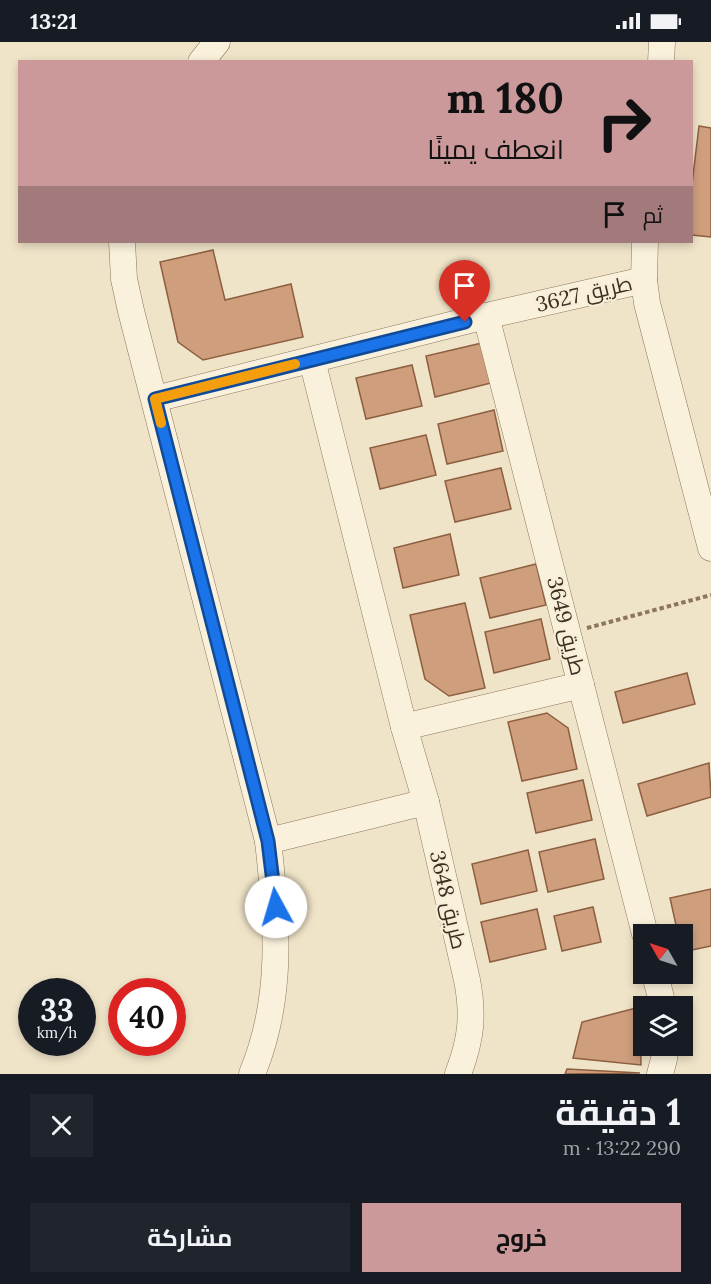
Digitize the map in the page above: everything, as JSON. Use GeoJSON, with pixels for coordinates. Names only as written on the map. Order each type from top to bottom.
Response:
{"type":"FeatureCollection","features":[{"type":"Feature","properties":{"kind":"street"},"geometry":{"type":"LineString","coordinates":[[203,60],[217,42]]}},
{"type":"Feature","properties":{"kind":"street"},"geometry":{"type":"LineString","coordinates":[[661,60],[662,42]]}},
{"type":"Feature","properties":{"kind":"street"},"geometry":{"type":"LineString","coordinates":[[122,243],[126,289],[268,841],[276,927],[274,987],[267,1027],[252,1074]]}},
{"type":"Feature","properties":{"kind":"street","name":"طريق 3627"},"geometry":{"type":"LineString","coordinates":[[155,399],[486,316],[644,280],[645,243]]}},
{"type":"Feature","properties":{"kind":"street"},"geometry":{"type":"LineString","coordinates":[[644,280],[650,314],[711,548]]}},
{"type":"Feature","properties":{"kind":"street","name":"طريق 3649"},"geometry":{"type":"LineString","coordinates":[[486,316],[642,924]]}},
{"type":"Feature","properties":{"kind":"street","name":"طريق 3648"},"geometry":{"type":"LineString","coordinates":[[312,360],[404,727],[426,802],[471,1000],[471,1028],[466,1053],[458,1074]]}},
{"type":"Feature","properties":{"kind":"street"},"geometry":{"type":"LineString","coordinates":[[404,727],[581,685]]}},
{"type":"Feature","properties":{"kind":"street"},"geometry":{"type":"LineString","coordinates":[[268,841],[426,802]]}},
{"type":"Feature","properties":{"kind":"street"},"geometry":{"type":"LineString","coordinates":[[660,1074],[664,1056]]}},
{"type":"Feature","properties":{"kind":"path"},"geometry":{"type":"LineString","coordinates":[[567,633],[711,595]]}},
{"type":"Feature","properties":{"kind":"building"},"geometry":{"type":"Polygon","coordinates":[[[699,126],[711,128],[711,237],[693,235],[693,176],[699,126]]]}},
{"type":"Feature","properties":{"kind":"building"},"geometry":{"type":"Polygon","coordinates":[[[213,250],[225,300],[291,284],[303,337],[203,360],[178,342],[160,262],[213,250]]]}},
{"type":"Feature","properties":{"kind":"building"},"geometry":{"type":"Polygon","coordinates":[[[482,343],[491,383],[435,397],[426,356],[482,343]]]}},
{"type":"Feature","properties":{"kind":"building"},"geometry":{"type":"Polygon","coordinates":[[[412,365],[422,406],[366,419],[356,378],[412,365]]]}},
{"type":"Feature","properties":{"kind":"building"},"geometry":{"type":"Polygon","coordinates":[[[494,410],[503,451],[447,464],[438,424],[494,410]]]}},
{"type":"Feature","properties":{"kind":"building"},"geometry":{"type":"Polygon","coordinates":[[[426,435],[436,475],[380,489],[370,448],[426,435]]]}},
{"type":"Feature","properties":{"kind":"building"},"geometry":{"type":"Polygon","coordinates":[[[501,468],[511,509],[455,522],[445,481],[501,468]]]}},
{"type":"Feature","properties":{"kind":"building"},"geometry":{"type":"Polygon","coordinates":[[[450,534],[459,575],[403,588],[394,548],[450,534]]]}},
{"type":"Feature","properties":{"kind":"building"},"geometry":{"type":"Polygon","coordinates":[[[536,564],[546,605],[490,618],[480,578],[536,564]]]}},
{"type":"Feature","properties":{"kind":"building"},"geometry":{"type":"Polygon","coordinates":[[[465,603],[485,688],[449,696],[425,679],[410,615],[465,603]]]}},
{"type":"Feature","properties":{"kind":"building"},"geometry":{"type":"Polygon","coordinates":[[[541,619],[550,659],[494,673],[485,632],[541,619]]]}},
{"type":"Feature","properties":{"kind":"building"},"geometry":{"type":"Polygon","coordinates":[[[687,673],[695,704],[623,723],[615,692],[687,673]]]}},
{"type":"Feature","properties":{"kind":"building"},"geometry":{"type":"Polygon","coordinates":[[[547,713],[568,728],[577,769],[522,781],[508,722],[547,713]]]}},
{"type":"Feature","properties":{"kind":"building"},"geometry":{"type":"Polygon","coordinates":[[[709,763],[711,797],[647,816],[638,784],[709,763]]]}},
{"type":"Feature","properties":{"kind":"building"},"geometry":{"type":"Polygon","coordinates":[[[583,780],[592,820],[536,833],[527,793],[583,780]]]}},
{"type":"Feature","properties":{"kind":"building"},"geometry":{"type":"Polygon","coordinates":[[[595,839],[604,879],[548,892],[539,852],[595,839]]]}},
{"type":"Feature","properties":{"kind":"building"},"geometry":{"type":"Polygon","coordinates":[[[528,850],[537,891],[481,904],[472,864],[528,850]]]}},
{"type":"Feature","properties":{"kind":"building"},"geometry":{"type":"Polygon","coordinates":[[[711,889],[711,946],[693,950],[693,924],[676,924],[670,898],[711,889]]]}},
{"type":"Feature","properties":{"kind":"building"},"geometry":{"type":"Polygon","coordinates":[[[593,907],[601,942],[562,951],[554,916],[593,907]]]}},
{"type":"Feature","properties":{"kind":"building"},"geometry":{"type":"Polygon","coordinates":[[[537,909],[546,949],[490,962],[481,922],[537,909]]]}},
{"type":"Feature","properties":{"kind":"building"},"geometry":{"type":"Polygon","coordinates":[[[633,1009],[633,1056],[641,1056],[641,1065],[573,1058],[582,1022],[633,1009]]]}},
{"type":"Feature","properties":{"kind":"building"},"geometry":{"type":"Polygon","coordinates":[[[567,1069],[640,1073],[565,1074],[567,1069]]]}},
{"type":"Feature","properties":{"kind":"slow traffic"},"geometry":{"type":"LineString","coordinates":[[161,423],[155,399],[295,364]]}},
{"type":"Feature","properties":{"kind":"route"},"geometry":{"type":"LineString","coordinates":[[276,907],[268,841],[155,399],[465,322]]}}]}
